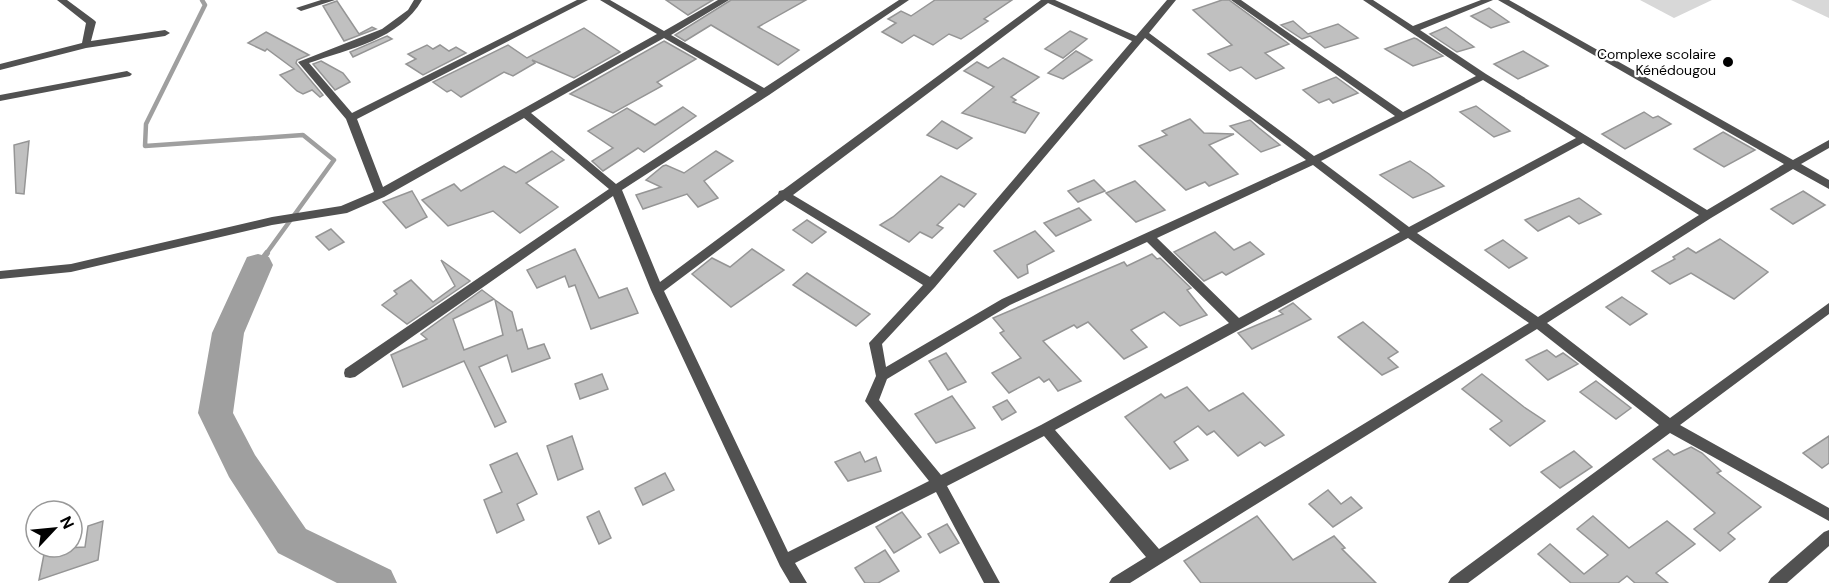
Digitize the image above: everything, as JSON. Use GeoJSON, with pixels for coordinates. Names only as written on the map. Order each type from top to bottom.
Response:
{"type":"FeatureCollection","features":[{"type":"Feature","properties":{"kind":"street"},"geometry":{"type":"LineString","coordinates":[[61,0],[91,22],[86,45]]}},
{"type":"Feature","properties":{"kind":"street"},"geometry":{"type":"LineString","coordinates":[[301,8],[331,0]]}},
{"type":"Feature","properties":{"kind":"street"},"geometry":{"type":"LineString","coordinates":[[380,195],[351,118],[303,62],[382,31],[405,19],[415,9],[418,0]]}},
{"type":"Feature","properties":{"kind":"street"},"geometry":{"type":"LineString","coordinates":[[351,118],[584,0]]}},
{"type":"Feature","properties":{"kind":"street"},"geometry":{"type":"LineString","coordinates":[[604,0],[667,34],[765,93]]}},
{"type":"Feature","properties":{"kind":"street"},"geometry":{"type":"LineString","coordinates":[[0,275],[71,268],[272,220],[343,210],[380,195],[523,112],[725,0]]}},
{"type":"Feature","properties":{"kind":"street"},"geometry":{"type":"LineString","coordinates":[[350,373],[616,189],[905,0]]}},
{"type":"Feature","properties":{"kind":"street"},"geometry":{"type":"LineString","coordinates":[[657,290],[783,194],[1048,0],[1141,36],[1315,160],[1411,234],[1538,323],[1670,426],[1829,515]]}},
{"type":"Feature","properties":{"kind":"street"},"geometry":{"type":"LineString","coordinates":[[992,583],[939,484],[872,401],[882,375],[875,343],[931,284],[1172,0]]}},
{"type":"Feature","properties":{"kind":"street"},"geometry":{"type":"LineString","coordinates":[[1235,0],[1404,117]]}},
{"type":"Feature","properties":{"kind":"street"},"geometry":{"type":"LineString","coordinates":[[1367,0],[1415,29],[1483,76],[1707,215]]}},
{"type":"Feature","properties":{"kind":"street"},"geometry":{"type":"LineString","coordinates":[[1415,29],[1489,0]]}},
{"type":"Feature","properties":{"kind":"street"},"geometry":{"type":"LineString","coordinates":[[1502,0],[1794,163],[1829,185]]}},
{"type":"Feature","properties":{"kind":"street"},"geometry":{"type":"LineString","coordinates":[[0,66],[86,45],[165,33]]}},
{"type":"Feature","properties":{"kind":"street"},"geometry":{"type":"LineString","coordinates":[[0,98],[127,74]]}},
{"type":"Feature","properties":{"kind":"street"},"geometry":{"type":"LineString","coordinates":[[882,375],[1006,302],[1150,238],[1315,160],[1483,76]]}},
{"type":"Feature","properties":{"kind":"street"},"geometry":{"type":"LineString","coordinates":[[523,112],[616,189],[657,290],[785,561],[799,583]]}},
{"type":"Feature","properties":{"kind":"street"},"geometry":{"type":"LineString","coordinates":[[785,561],[1046,429],[1238,324],[1411,234],[1584,138]]}},
{"type":"Feature","properties":{"kind":"street"},"geometry":{"type":"LineString","coordinates":[[1117,583],[1538,323],[1707,215],[1829,143]]}},
{"type":"Feature","properties":{"kind":"street"},"geometry":{"type":"LineString","coordinates":[[783,194],[931,284]]}},
{"type":"Feature","properties":{"kind":"street"},"geometry":{"type":"LineString","coordinates":[[1150,238],[1238,324]]}},
{"type":"Feature","properties":{"kind":"street"},"geometry":{"type":"LineString","coordinates":[[1456,583],[1829,308]]}},
{"type":"Feature","properties":{"kind":"street"},"geometry":{"type":"LineString","coordinates":[[1046,429],[1157,558]]}},
{"type":"Feature","properties":{"kind":"street"},"geometry":{"type":"LineString","coordinates":[[1776,583],[1829,537]]}},
{"type":"Feature","properties":{"kind":"shaded area"},"geometry":{"type":"Polygon","coordinates":[[[1640,0],[1712,0],[1674,18],[1640,0]]]}},
{"type":"Feature","properties":{"kind":"shaded area"},"geometry":{"type":"Polygon","coordinates":[[[1791,0],[1829,0],[1829,18],[1791,0]]]}},
{"type":"Feature","properties":{"kind":"building"},"geometry":{"type":"Polygon","coordinates":[[[666,0],[713,0],[688,15],[666,0]]]}},
{"type":"Feature","properties":{"kind":"building"},"geometry":{"type":"Polygon","coordinates":[[[731,0],[806,0],[758,27],[799,50],[778,65],[711,25],[685,41],[675,35],[731,0]]]}},
{"type":"Feature","properties":{"kind":"building"},"geometry":{"type":"Polygon","coordinates":[[[935,0],[1012,0],[984,19],[988,21],[961,39],[949,34],[933,45],[914,35],[902,43],[882,32],[896,23],[888,19],[901,11],[911,16],[935,0]]]}},
{"type":"Feature","properties":{"kind":"building"},"geometry":{"type":"Polygon","coordinates":[[[1222,0],[1229,0],[1289,44],[1265,53],[1284,68],[1256,79],[1241,67],[1230,71],[1208,54],[1232,45],[1193,10],[1222,0]]]}},
{"type":"Feature","properties":{"kind":"building"},"geometry":{"type":"Polygon","coordinates":[[[337,1],[359,34],[372,27],[376,29],[344,41],[323,6],[337,1]]]}},
{"type":"Feature","properties":{"kind":"building"},"geometry":{"type":"Polygon","coordinates":[[[1489,8],[1509,22],[1491,28],[1471,16],[1489,8]]]}},
{"type":"Feature","properties":{"kind":"building"},"geometry":{"type":"Polygon","coordinates":[[[1293,21],[1308,34],[1338,24],[1358,38],[1325,48],[1310,36],[1302,39],[1281,25],[1293,21]]]}},
{"type":"Feature","properties":{"kind":"building"},"geometry":{"type":"Polygon","coordinates":[[[1446,27],[1474,47],[1457,52],[1430,34],[1446,27]]]}},
{"type":"Feature","properties":{"kind":"building"},"geometry":{"type":"Polygon","coordinates":[[[584,28],[620,52],[574,78],[532,60],[535,63],[513,76],[504,72],[461,97],[451,90],[447,92],[433,82],[508,45],[527,58],[584,28]]]}},
{"type":"Feature","properties":{"kind":"building"},"geometry":{"type":"Polygon","coordinates":[[[1070,31],[1087,39],[1063,58],[1045,49],[1070,31]]]}},
{"type":"Feature","properties":{"kind":"building"},"geometry":{"type":"Polygon","coordinates":[[[266,32],[309,55],[297,60],[296,63],[323,95],[320,97],[312,90],[303,94],[297,91],[280,75],[294,69],[267,49],[265,51],[248,43],[266,32]]]}},
{"type":"Feature","properties":{"kind":"building"},"geometry":{"type":"Polygon","coordinates":[[[387,36],[392,39],[353,57],[350,52],[387,36]]]}},
{"type":"Feature","properties":{"kind":"building"},"geometry":{"type":"Polygon","coordinates":[[[1414,38],[1443,56],[1413,66],[1385,49],[1414,38]]]}},
{"type":"Feature","properties":{"kind":"building"},"geometry":{"type":"Polygon","coordinates":[[[664,41],[696,59],[657,82],[662,86],[613,113],[570,94],[664,41]]]}},
{"type":"Feature","properties":{"kind":"building"},"geometry":{"type":"Polygon","coordinates":[[[427,45],[433,49],[440,45],[449,51],[456,47],[466,53],[423,75],[406,64],[416,59],[408,54],[427,45]]]}},
{"type":"Feature","properties":{"kind":"building"},"geometry":{"type":"Polygon","coordinates":[[[1076,51],[1092,60],[1063,79],[1048,73],[1076,51]]]}},
{"type":"Feature","properties":{"kind":"building"},"geometry":{"type":"Polygon","coordinates":[[[1523,51],[1548,66],[1518,79],[1494,64],[1523,51]]]}},
{"type":"Feature","properties":{"kind":"building"},"geometry":{"type":"Polygon","coordinates":[[[1003,58],[1039,77],[1011,97],[1016,100],[1013,102],[1039,113],[1025,133],[962,113],[994,87],[964,71],[977,62],[988,68],[1003,58]]]}},
{"type":"Feature","properties":{"kind":"building"},"geometry":{"type":"Polygon","coordinates":[[[321,61],[343,73],[350,82],[335,90],[313,64],[321,61]]]}},
{"type":"Feature","properties":{"kind":"building"},"geometry":{"type":"Polygon","coordinates":[[[1336,77],[1358,93],[1333,103],[1329,99],[1319,103],[1303,90],[1336,77]]]}},
{"type":"Feature","properties":{"kind":"building"},"geometry":{"type":"Polygon","coordinates":[[[1476,106],[1510,131],[1494,137],[1460,112],[1476,106]]]}},
{"type":"Feature","properties":{"kind":"building"},"geometry":{"type":"Polygon","coordinates":[[[683,107],[696,116],[644,152],[638,148],[603,171],[592,161],[613,148],[588,131],[627,108],[655,125],[683,107]]]}},
{"type":"Feature","properties":{"kind":"building"},"geometry":{"type":"Polygon","coordinates":[[[1644,112],[1653,118],[1658,116],[1671,124],[1625,149],[1602,134],[1644,112]]]}},
{"type":"Feature","properties":{"kind":"building"},"geometry":{"type":"Polygon","coordinates":[[[1190,119],[1204,133],[1234,134],[1209,145],[1238,174],[1209,186],[1205,182],[1186,190],[1139,146],[1167,135],[1162,131],[1190,119]]]}},
{"type":"Feature","properties":{"kind":"building"},"geometry":{"type":"Polygon","coordinates":[[[1250,120],[1280,145],[1261,152],[1230,126],[1250,120]]]}},
{"type":"Feature","properties":{"kind":"building"},"geometry":{"type":"Polygon","coordinates":[[[942,121],[972,138],[957,149],[927,135],[942,121]]]}},
{"type":"Feature","properties":{"kind":"building"},"geometry":{"type":"Polygon","coordinates":[[[1723,132],[1755,150],[1724,167],[1694,149],[1723,132]]]}},
{"type":"Feature","properties":{"kind":"building"},"geometry":{"type":"Polygon","coordinates":[[[29,141],[24,194],[16,193],[14,145],[29,141]]]}},
{"type":"Feature","properties":{"kind":"building"},"geometry":{"type":"Polygon","coordinates":[[[552,151],[564,160],[526,183],[558,207],[520,233],[493,211],[448,226],[422,200],[454,184],[461,191],[504,166],[516,173],[552,151]]]}},
{"type":"Feature","properties":{"kind":"building"},"geometry":{"type":"Polygon","coordinates":[[[716,151],[733,161],[704,181],[718,198],[698,207],[687,194],[643,209],[636,195],[661,187],[646,180],[663,166],[666,165],[684,173],[716,151]]]}},
{"type":"Feature","properties":{"kind":"building"},"geometry":{"type":"Polygon","coordinates":[[[1410,161],[1444,186],[1413,198],[1380,175],[1410,161]]]}},
{"type":"Feature","properties":{"kind":"building"},"geometry":{"type":"Polygon","coordinates":[[[941,176],[976,194],[964,207],[959,204],[937,225],[943,228],[932,238],[920,232],[909,242],[880,225],[893,217],[941,176]]]}},
{"type":"Feature","properties":{"kind":"building"},"geometry":{"type":"Polygon","coordinates":[[[1094,180],[1105,191],[1078,202],[1068,191],[1094,180]]]}},
{"type":"Feature","properties":{"kind":"building"},"geometry":{"type":"Polygon","coordinates":[[[1135,181],[1165,210],[1136,222],[1106,193],[1135,181]]]}},
{"type":"Feature","properties":{"kind":"building"},"geometry":{"type":"Polygon","coordinates":[[[412,191],[427,217],[406,228],[383,202],[412,191]]]}},
{"type":"Feature","properties":{"kind":"building"},"geometry":{"type":"Polygon","coordinates":[[[1803,191],[1825,205],[1793,224],[1771,209],[1803,191]]]}},
{"type":"Feature","properties":{"kind":"building"},"geometry":{"type":"Polygon","coordinates":[[[1579,198],[1601,214],[1579,224],[1569,216],[1538,231],[1525,220],[1579,198]]]}},
{"type":"Feature","properties":{"kind":"building"},"geometry":{"type":"Polygon","coordinates":[[[1079,208],[1091,220],[1056,236],[1044,223],[1079,208]]]}},
{"type":"Feature","properties":{"kind":"building"},"geometry":{"type":"Polygon","coordinates":[[[807,220],[826,232],[812,243],[793,230],[807,220]]]}},
{"type":"Feature","properties":{"kind":"building"},"geometry":{"type":"Polygon","coordinates":[[[331,229],[344,242],[329,250],[316,237],[331,229]]]}},
{"type":"Feature","properties":{"kind":"building"},"geometry":{"type":"Polygon","coordinates":[[[1035,231],[1054,251],[1027,265],[1028,273],[1018,278],[994,251],[1035,231]]]}},
{"type":"Feature","properties":{"kind":"building"},"geometry":{"type":"Polygon","coordinates":[[[1215,232],[1234,250],[1250,242],[1264,254],[1226,275],[1222,272],[1204,281],[1174,252],[1215,232]]]}},
{"type":"Feature","properties":{"kind":"building"},"geometry":{"type":"Polygon","coordinates":[[[1720,239],[1768,272],[1734,299],[1691,273],[1670,284],[1652,271],[1675,259],[1673,257],[1688,248],[1696,253],[1720,239]]]}},
{"type":"Feature","properties":{"kind":"building"},"geometry":{"type":"Polygon","coordinates":[[[1503,240],[1527,258],[1509,268],[1485,250],[1503,240]]]}},
{"type":"Feature","properties":{"kind":"building"},"geometry":{"type":"Polygon","coordinates":[[[575,249],[599,298],[627,288],[638,313],[591,329],[575,285],[569,287],[565,276],[537,288],[527,270],[575,249]]]}},
{"type":"Feature","properties":{"kind":"building"},"geometry":{"type":"Polygon","coordinates":[[[752,249],[784,270],[731,307],[692,274],[712,258],[730,267],[752,249]]]}},
{"type":"Feature","properties":{"kind":"building"},"geometry":{"type":"Polygon","coordinates":[[[1152,254],[1157,259],[1160,258],[1191,288],[1187,290],[1207,315],[1180,326],[1164,312],[1131,330],[1147,347],[1124,359],[1088,322],[1077,328],[1074,325],[1043,341],[1081,381],[1058,391],[1049,379],[1044,382],[1039,377],[1009,393],[992,373],[1021,358],[1000,333],[1004,331],[993,318],[1124,262],[1127,266],[1152,254]]]}},
{"type":"Feature","properties":{"kind":"building"},"geometry":{"type":"Polygon","coordinates":[[[441,260],[470,281],[407,324],[382,305],[397,294],[394,291],[411,280],[433,302],[455,286],[441,260]]]}},
{"type":"Feature","properties":{"kind":"building"},"geometry":{"type":"Polygon","coordinates":[[[807,273],[870,314],[856,326],[793,285],[807,273]]]}},
{"type":"Feature","properties":{"kind":"building"},"geometry":{"type":"Polygon","coordinates":[[[482,290],[494,299],[453,319],[464,350],[503,335],[495,300],[512,312],[517,331],[522,329],[528,349],[544,344],[550,358],[512,372],[507,355],[479,367],[506,422],[495,427],[464,361],[403,387],[391,355],[427,339],[421,334],[482,290]]]}},
{"type":"Feature","properties":{"kind":"building"},"geometry":{"type":"Polygon","coordinates":[[[1622,297],[1647,314],[1630,325],[1606,307],[1622,297]]]}},
{"type":"Feature","properties":{"kind":"building"},"geometry":{"type":"Polygon","coordinates":[[[1293,303],[1311,319],[1252,349],[1238,333],[1283,314],[1279,311],[1293,303]]]}},
{"type":"Feature","properties":{"kind":"building"},"geometry":{"type":"Polygon","coordinates":[[[1363,322],[1398,352],[1388,358],[1398,367],[1382,375],[1338,337],[1363,322]]]}},
{"type":"Feature","properties":{"kind":"building"},"geometry":{"type":"Polygon","coordinates":[[[1547,350],[1556,357],[1563,353],[1578,364],[1548,380],[1526,360],[1547,350]]]}},
{"type":"Feature","properties":{"kind":"building"},"geometry":{"type":"Polygon","coordinates":[[[946,353],[966,382],[948,390],[929,361],[946,353]]]}},
{"type":"Feature","properties":{"kind":"building"},"geometry":{"type":"Polygon","coordinates":[[[602,374],[608,389],[580,399],[575,384],[602,374]]]}},
{"type":"Feature","properties":{"kind":"building"},"geometry":{"type":"Polygon","coordinates":[[[1482,374],[1545,421],[1510,446],[1490,429],[1502,421],[1462,389],[1482,374]]]}},
{"type":"Feature","properties":{"kind":"building"},"geometry":{"type":"Polygon","coordinates":[[[1596,381],[1631,408],[1616,419],[1580,392],[1596,381]]]}},
{"type":"Feature","properties":{"kind":"building"},"geometry":{"type":"Polygon","coordinates":[[[1187,387],[1209,411],[1243,393],[1284,435],[1265,446],[1260,442],[1238,456],[1214,431],[1207,435],[1198,426],[1174,442],[1188,460],[1170,469],[1125,417],[1161,394],[1165,398],[1187,387]]]}},
{"type":"Feature","properties":{"kind":"building"},"geometry":{"type":"Polygon","coordinates":[[[952,396],[975,428],[936,443],[915,414],[952,396]]]}},
{"type":"Feature","properties":{"kind":"building"},"geometry":{"type":"Polygon","coordinates":[[[1007,400],[1016,412],[1002,420],[993,407],[1007,400]]]}},
{"type":"Feature","properties":{"kind":"building"},"geometry":{"type":"Polygon","coordinates":[[[572,436],[583,469],[558,480],[547,446],[572,436]]]}},
{"type":"Feature","properties":{"kind":"building"},"geometry":{"type":"Polygon","coordinates":[[[1829,436],[1829,463],[1822,468],[1803,453],[1829,436]]]}},
{"type":"Feature","properties":{"kind":"building"},"geometry":{"type":"Polygon","coordinates":[[[1691,447],[1702,453],[1721,471],[1717,473],[1761,507],[1728,533],[1735,539],[1720,551],[1694,529],[1715,513],[1653,459],[1668,450],[1674,455],[1691,447]]]}},
{"type":"Feature","properties":{"kind":"building"},"geometry":{"type":"Polygon","coordinates":[[[1574,451],[1592,467],[1560,488],[1541,472],[1574,451]]]}},
{"type":"Feature","properties":{"kind":"building"},"geometry":{"type":"Polygon","coordinates":[[[860,452],[865,462],[876,457],[881,471],[848,481],[835,462],[860,452]]]}},
{"type":"Feature","properties":{"kind":"building"},"geometry":{"type":"Polygon","coordinates":[[[517,453],[537,494],[517,504],[524,520],[497,533],[484,500],[502,492],[490,465],[517,453]]]}},
{"type":"Feature","properties":{"kind":"building"},"geometry":{"type":"Polygon","coordinates":[[[665,473],[674,490],[643,505],[635,488],[665,473]]]}},
{"type":"Feature","properties":{"kind":"building"},"geometry":{"type":"Polygon","coordinates":[[[1328,490],[1341,504],[1351,497],[1362,508],[1333,527],[1309,504],[1328,490]]]}},
{"type":"Feature","properties":{"kind":"building"},"geometry":{"type":"Polygon","coordinates":[[[599,511],[611,538],[599,544],[587,517],[599,511]]]}},
{"type":"Feature","properties":{"kind":"building"},"geometry":{"type":"Polygon","coordinates":[[[902,512],[921,537],[894,553],[876,527],[902,512]]]}},
{"type":"Feature","properties":{"kind":"building"},"geometry":{"type":"Polygon","coordinates":[[[1257,516],[1293,560],[1334,536],[1345,548],[1342,549],[1376,583],[1201,583],[1184,561],[1257,516]]]}},
{"type":"Feature","properties":{"kind":"building"},"geometry":{"type":"Polygon","coordinates":[[[1593,516],[1629,548],[1667,521],[1695,544],[1656,573],[1668,583],[1635,583],[1627,576],[1618,583],[1571,583],[1538,554],[1550,544],[1584,574],[1608,555],[1577,529],[1593,516]]]}},
{"type":"Feature","properties":{"kind":"building"},"geometry":{"type":"Polygon","coordinates":[[[103,521],[98,560],[39,580],[43,559],[84,559],[88,526],[103,521]]]}},
{"type":"Feature","properties":{"kind":"building"},"geometry":{"type":"Polygon","coordinates":[[[947,524],[959,543],[940,553],[928,534],[947,524]]]}},
{"type":"Feature","properties":{"kind":"building"},"geometry":{"type":"Polygon","coordinates":[[[885,550],[899,571],[878,583],[865,583],[855,568],[885,550]]]}},
{"type":"Feature","properties":{"kind":"waterway"},"geometry":{"type":"LineString","coordinates":[[202,0],[205,5],[146,124],[145,146],[303,135],[334,160],[266,254]]}},
{"type":"Feature","properties":{"kind":"waterway"},"geometry":{"type":"LineString","coordinates":[[258,265],[267,253]]}},
{"type":"Feature","properties":{"kind":"waterway"},"geometry":{"type":"LineString","coordinates":[[258,265],[228,333],[215,413],[242,466],[292,541],[377,583]]}},
{"type":"Feature","properties":{"kind":"place","name":"Complexe scolaire Kénédougou"},"geometry":{"type":"Point","coordinates":[1728,62]}}]}
